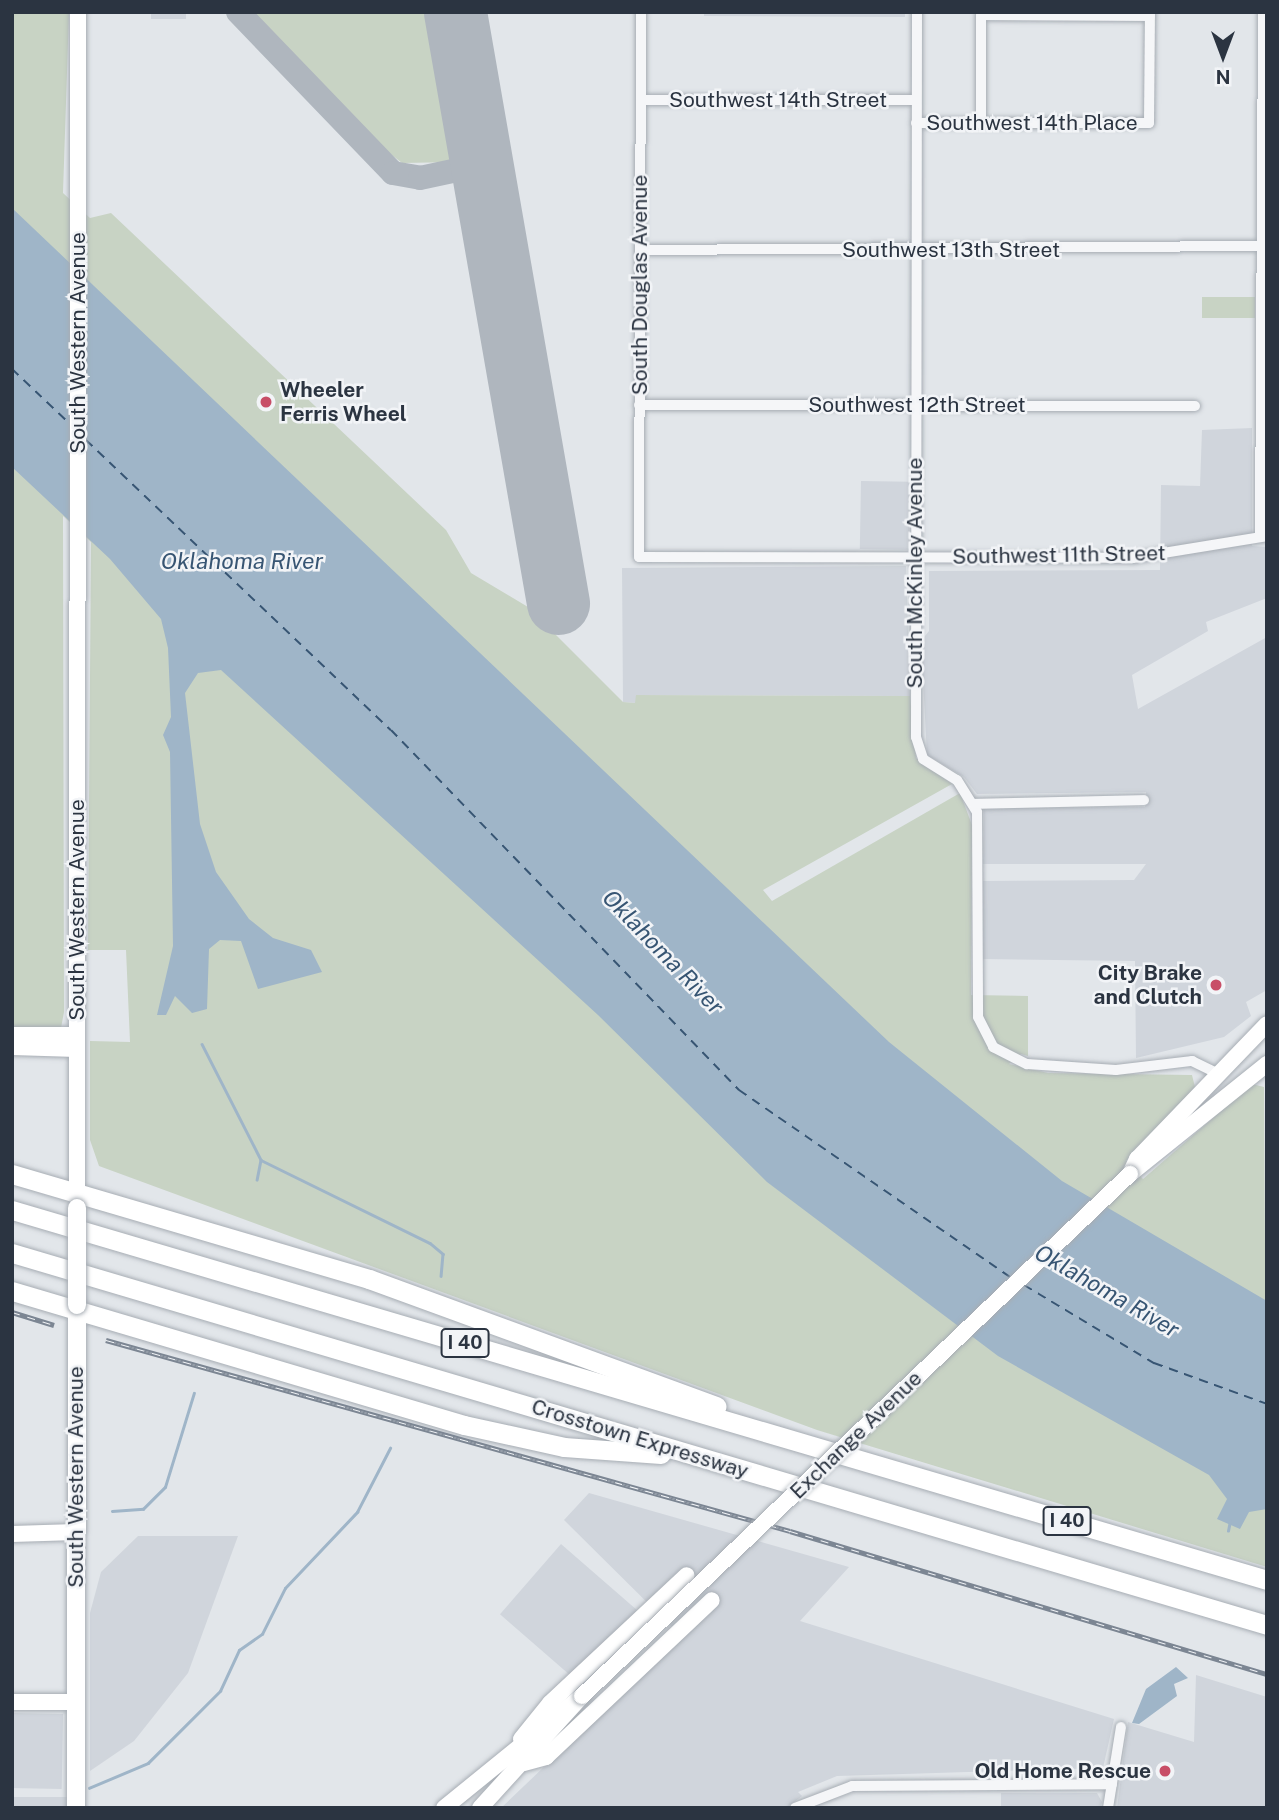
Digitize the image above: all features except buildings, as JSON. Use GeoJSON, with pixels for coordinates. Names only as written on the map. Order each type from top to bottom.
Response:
{"type":"FeatureCollection","features":[{"type":"Feature","properties":{"kind":"highway"},"geometry":{"type":"LineString","coordinates":[[12,1174],[77,1200],[438,1302],[642,1375],[818,1448]]}},
{"type":"Feature","properties":{"kind":"highway","name":"Crosstown Expressway"},"geometry":{"type":"LineString","coordinates":[[12,1210],[1267,1580]]}},
{"type":"Feature","properties":{"kind":"highway","name":"Crosstown Expressway"},"geometry":{"type":"LineString","coordinates":[[12,1253],[1267,1625]]}},
{"type":"Feature","properties":{"kind":"highway"},"geometry":{"type":"LineString","coordinates":[[12,1291],[486,1430],[564,1447],[690,1455]]}},
{"type":"Feature","properties":{"kind":"main road","name":"South Western Avenue"},"geometry":{"type":"LineString","coordinates":[[76,1808],[78,12]]}},
{"type":"Feature","properties":{"kind":"main road"},"geometry":{"type":"LineString","coordinates":[[1215,1108],[1217,1073],[1263,1067],[1262,1028]]}},
{"type":"Feature","properties":{"kind":"main road","name":"Exchange Avenue"},"geometry":{"type":"LineString","coordinates":[[480,1808],[524,1763],[582,1696],[1130,1174],[1217,1073],[1262,1028]]}},
{"type":"Feature","properties":{"kind":"main road"},"geometry":{"type":"LineString","coordinates":[[12,1035],[77,1042]]}},
{"type":"Feature","properties":{"kind":"main road"},"geometry":{"type":"LineString","coordinates":[[12,1047],[77,1042]]}},
{"type":"Feature","properties":{"kind":"main road","name":"Exchange Avenue"},"geometry":{"type":"LineString","coordinates":[[1130,1174],[1263,1067]]}},
{"type":"Feature","properties":{"kind":"main road"},"geometry":{"type":"LineString","coordinates":[[12,1534],[76,1532]]}},
{"type":"Feature","properties":{"kind":"main road"},"geometry":{"type":"LineString","coordinates":[[521,1739],[550,1703],[687,1575]]}},
{"type":"Feature","properties":{"kind":"main road"},"geometry":{"type":"LineString","coordinates":[[524,1763],[546,1757],[712,1600]]}},
{"type":"Feature","properties":{"kind":"main road","name":"Exchange Avenue"},"geometry":{"type":"LineString","coordinates":[[444,1808],[521,1739],[582,1696]]}},
{"type":"Feature","properties":{"kind":"main road"},"geometry":{"type":"LineString","coordinates":[[12,1702],[76,1702]]}},
{"type":"Feature","properties":{"kind":"street","name":"South Douglas Avenue"},"geometry":{"type":"LineString","coordinates":[[639,557],[641,12]]}},
{"type":"Feature","properties":{"kind":"street","name":"South McKinley Avenue"},"geometry":{"type":"LineString","coordinates":[[917,12],[916,742],[926,762],[957,780],[974,804]]}},
{"type":"Feature","properties":{"kind":"street"},"geometry":{"type":"LineString","coordinates":[[1262,12],[1263,536]]}},
{"type":"Feature","properties":{"kind":"street"},"geometry":{"type":"LineString","coordinates":[[981,122],[981,15],[1150,14]]}},
{"type":"Feature","properties":{"kind":"street","name":"Southwest 14th Place"},"geometry":{"type":"LineString","coordinates":[[916,123],[1149,123],[1150,14]]}},
{"type":"Feature","properties":{"kind":"street","name":"Southwest 14th Street"},"geometry":{"type":"LineString","coordinates":[[641,100],[916,100]]}},
{"type":"Feature","properties":{"kind":"street","name":"Southwest 13th Street"},"geometry":{"type":"LineString","coordinates":[[640,250],[1262,246]]}},
{"type":"Feature","properties":{"kind":"street","name":"Southwest 12th Street"},"geometry":{"type":"LineString","coordinates":[[639,405],[1195,406]]}},
{"type":"Feature","properties":{"kind":"street","name":"Southwest 11th Street"},"geometry":{"type":"LineString","coordinates":[[639,557],[1133,558],[1263,536]]}},
{"type":"Feature","properties":{"kind":"street"},"geometry":{"type":"LineString","coordinates":[[1144,800],[974,804],[978,1017],[1000,1053],[1045,1067],[1123,1069],[1192,1061],[1217,1073]]}},
{"type":"Feature","properties":{"kind":"street"},"geometry":{"type":"LineString","coordinates":[[687,1575],[712,1600]]}},
{"type":"Feature","properties":{"kind":"street"},"geometry":{"type":"LineString","coordinates":[[1108,1808],[1121,1727]]}},
{"type":"Feature","properties":{"kind":"street"},"geometry":{"type":"LineString","coordinates":[[795,1808],[852,1786],[1112,1784]]}},
{"type":"Feature","properties":{"kind":"shaded area"},"geometry":{"type":"Polygon","coordinates":[[[151,12],[186,12],[186,19],[151,19],[151,12]]]}},
{"type":"Feature","properties":{"kind":"shaded area"},"geometry":{"type":"Polygon","coordinates":[[[704,12],[905,12],[905,17],[704,16],[704,12]]]}},
{"type":"Feature","properties":{"kind":"shaded area"},"geometry":{"type":"Polygon","coordinates":[[[1252,428],[1252,546],[1267,547],[1267,598],[1206,622],[1208,631],[1132,675],[1138,709],[1267,637],[1267,990],[1246,1002],[1251,1016],[1224,1037],[1136,1058],[1135,961],[982,959],[983,881],[1134,880],[1146,864],[983,864],[984,808],[1145,807],[1146,792],[977,794],[964,777],[927,755],[921,641],[929,631],[929,571],[1160,570],[1161,485],[1200,486],[1202,430],[1252,428]]]}},
{"type":"Feature","properties":{"kind":"shaded area"},"geometry":{"type":"Polygon","coordinates":[[[861,481],[910,482],[909,550],[860,549],[861,481]]]}},
{"type":"Feature","properties":{"kind":"shaded area"},"geometry":{"type":"Polygon","coordinates":[[[906,566],[910,696],[637,695],[636,703],[623,702],[622,568],[906,566]]]}},
{"type":"Feature","properties":{"kind":"shaded area"},"geometry":{"type":"Polygon","coordinates":[[[589,1493],[849,1567],[800,1621],[1114,1719],[1103,1768],[837,1776],[798,1792],[802,1796],[786,1808],[501,1808],[681,1636],[564,1520],[589,1493]]]}},
{"type":"Feature","properties":{"kind":"shaded area"},"geometry":{"type":"Polygon","coordinates":[[[138,1536],[238,1536],[188,1673],[134,1741],[90,1771],[90,1613],[101,1572],[138,1536]]]}},
{"type":"Feature","properties":{"kind":"shaded area"},"geometry":{"type":"Polygon","coordinates":[[[561,1544],[637,1610],[576,1680],[500,1614],[561,1544]]]}},
{"type":"Feature","properties":{"kind":"shaded area"},"geometry":{"type":"Polygon","coordinates":[[[1196,1675],[1267,1697],[1267,1808],[1117,1808],[1128,1722],[1194,1742],[1196,1675]]]}},
{"type":"Feature","properties":{"kind":"shaded area"},"geometry":{"type":"Polygon","coordinates":[[[12,1713],[63,1714],[62,1789],[12,1788],[12,1713]]]}},
{"type":"Feature","properties":{"kind":"shaded area"},"geometry":{"type":"Polygon","coordinates":[[[1001,1793],[1097,1793],[1102,1802],[1100,1808],[1001,1808],[1001,1793]]]}},
{"type":"Feature","properties":{"kind":"shaded area"},"geometry":{"type":"Polygon","coordinates":[[[12,1797],[68,1797],[68,1808],[12,1808],[12,1797]]]}},
{"type":"Feature","properties":{"kind":"green space"},"geometry":{"type":"Polygon","coordinates":[[[12,12],[69,12],[63,193],[90,218],[111,213],[446,530],[471,573],[528,607],[623,702],[635,703],[636,695],[910,696],[916,758],[952,784],[763,890],[772,901],[960,793],[972,825],[971,995],[1028,996],[1028,1056],[1021,1054],[1009,1064],[1048,1073],[1192,1075],[1195,1087],[1126,1161],[1143,1179],[1252,1084],[1264,1087],[1267,1567],[817,1430],[99,1166],[90,1140],[90,1041],[130,1042],[126,950],[88,950],[91,542],[63,516],[64,1012],[61,1028],[12,1028],[12,12]]]}},
{"type":"Feature","properties":{"kind":"green space"},"geometry":{"type":"Polygon","coordinates":[[[248,12],[433,12],[456,162],[402,163],[343,116],[248,12]]]}},
{"type":"Feature","properties":{"kind":"green space"},"geometry":{"type":"Polygon","coordinates":[[[1202,297],[1255,297],[1255,318],[1202,318],[1202,297]]]}},
{"type":"Feature","properties":{"kind":"water","name":"Oklahoma River"},"geometry":{"type":"Polygon","coordinates":[[[12,208],[889,1042],[1062,1181],[1267,1301],[1267,1509],[1249,1512],[1240,1529],[1217,1519],[1227,1499],[1209,1475],[998,1356],[767,1182],[598,1015],[221,670],[198,673],[185,693],[200,824],[216,872],[249,919],[273,938],[311,950],[322,972],[258,989],[241,941],[220,940],[209,949],[207,1009],[192,1013],[175,996],[166,1015],[157,1015],[173,946],[170,752],[163,735],[171,717],[168,648],[161,619],[110,559],[12,467],[12,208]]]}},
{"type":"Feature","properties":{"kind":"water"},"geometry":{"type":"Polygon","coordinates":[[[1176,1667],[1188,1678],[1174,1684],[1177,1696],[1139,1724],[1132,1723],[1146,1689],[1176,1667]]]}},
{"type":"Feature","properties":{"kind":"waterway"},"geometry":{"type":"LineString","coordinates":[[202,1044],[261,1160],[257,1180]]}},
{"type":"Feature","properties":{"kind":"waterway"},"geometry":{"type":"LineString","coordinates":[[261,1160],[430,1243],[443,1254],[441,1276]]}},
{"type":"Feature","properties":{"kind":"waterway"},"geometry":{"type":"LineString","coordinates":[[112,1511],[143,1509],[165,1487],[194,1393]]}},
{"type":"Feature","properties":{"kind":"waterway"},"geometry":{"type":"LineString","coordinates":[[89,1788],[148,1763],[220,1691],[239,1650],[262,1634],[285,1588],[357,1512],[390,1448]]}},
{"type":"Feature","properties":{"kind":"waterway"},"geometry":{"type":"LineString","coordinates":[[1228,1531],[1230,1521]]}},
{"type":"Feature","properties":{"kind":"ferry route"},"geometry":{"type":"LineString","coordinates":[[12,369],[70,424]]}},
{"type":"Feature","properties":{"kind":"ferry route"},"geometry":{"type":"LineString","coordinates":[[86,440],[391,730],[739,1090],[1010,1277]]}},
{"type":"Feature","properties":{"kind":"ferry route"},"geometry":{"type":"LineString","coordinates":[[1024,1285],[1154,1363],[1267,1404]]}},
{"type":"Feature","properties":{"kind":"taxiway"},"geometry":{"type":"LineString","coordinates":[[238,12],[393,173],[420,178],[481,165]]}},
{"type":"Feature","properties":{"kind":"runway"},"geometry":{"type":"LineString","coordinates":[[455,12],[558,603]]}},
{"type":"Feature","properties":{"kind":"railway"},"geometry":{"type":"LineString","coordinates":[[12,1312],[54,1325]]}},
{"type":"Feature","properties":{"kind":"railway"},"geometry":{"type":"LineString","coordinates":[[106,1340],[790,1531],[1267,1674]]}},
{"type":"Feature","properties":{"kind":"place","name":"Wheeler Ferris Wheel"},"geometry":{"type":"Point","coordinates":[266,402]}},
{"type":"Feature","properties":{"kind":"place","name":"City Brake and Clutch"},"geometry":{"type":"Point","coordinates":[1216,985]}},
{"type":"Feature","properties":{"kind":"place","name":"Old Home Rescue"},"geometry":{"type":"Point","coordinates":[1165,1771]}}]}
